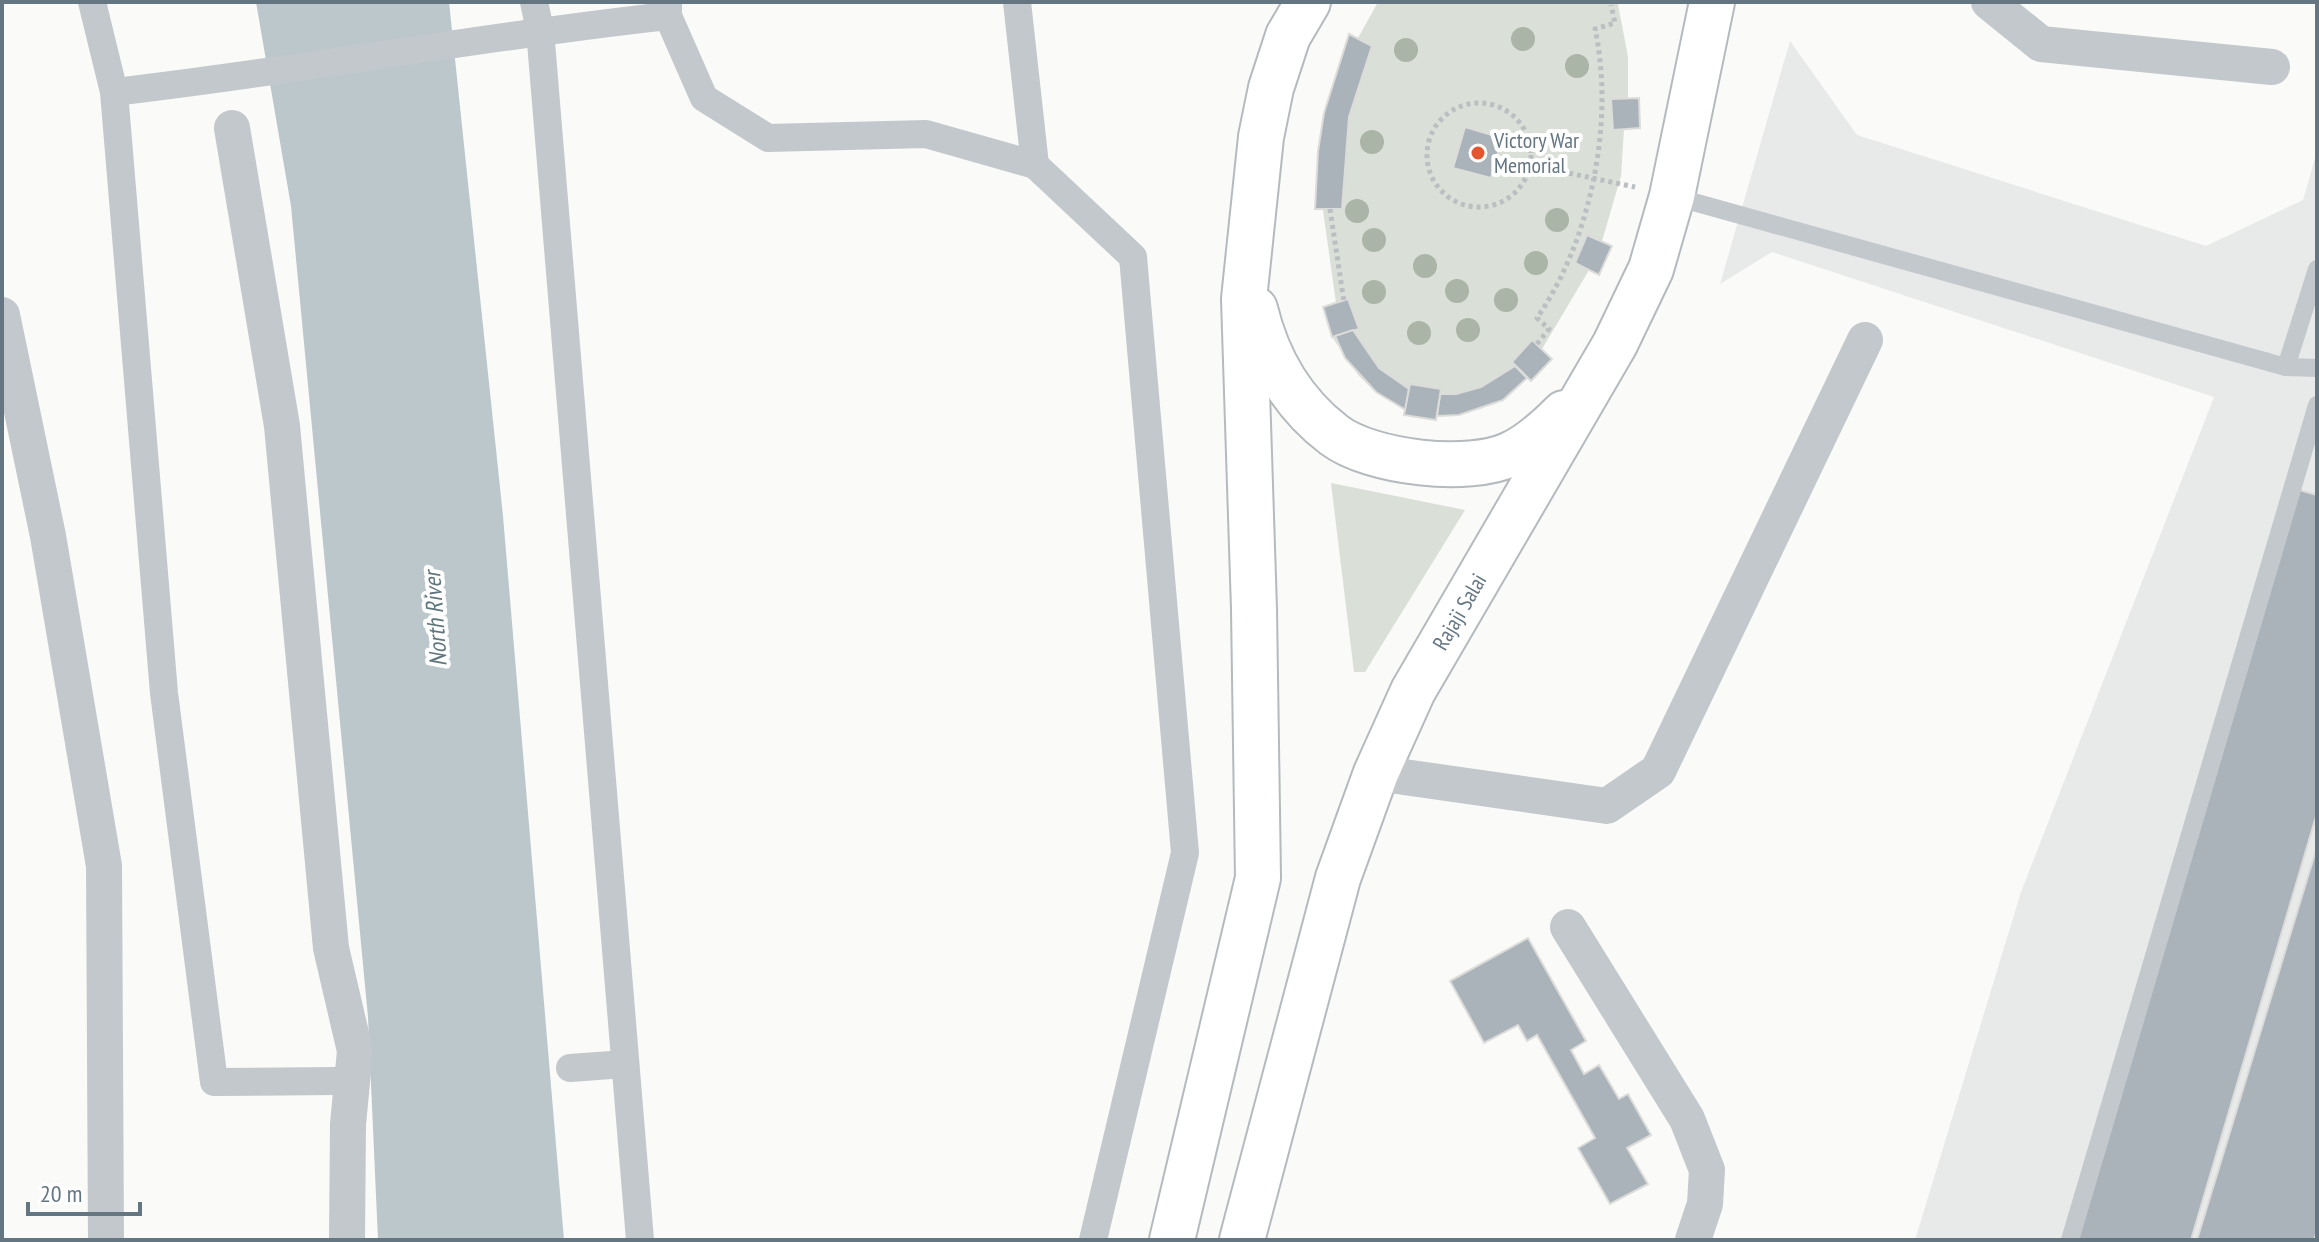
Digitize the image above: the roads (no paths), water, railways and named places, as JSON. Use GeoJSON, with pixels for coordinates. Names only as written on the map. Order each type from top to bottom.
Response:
{"type":"FeatureCollection","features":[{"type":"Feature","properties":{"kind":"main road","name":"Rajaji Salai"},"geometry":{"type":"LineString","coordinates":[[1242,1240],[1334,893],[1376,773],[1413,691],[1593,382],[1651,269],[1655,192],[1705,11]]}},
{"type":"Feature","properties":{"kind":"main road"},"geometry":{"type":"LineString","coordinates":[[1172,1240],[1258,878],[1254,609],[1244,381],[1246,273],[1261,137],[1271,88],[1295,13]]}},
{"type":"Feature","properties":{"kind":"main road"},"geometry":{"type":"LineString","coordinates":[[1246,273],[1261,335],[1282,378],[1306,410],[1337,437],[1375,453],[1415,462],[1463,464],[1510,455],[1549,428],[1593,382]]}},
{"type":"Feature","properties":{"kind":"street"},"geometry":{"type":"LineString","coordinates":[[92,2],[114,92],[164,693],[214,1082],[336,1081]]}},
{"type":"Feature","properties":{"kind":"street"},"geometry":{"type":"LineString","coordinates":[[534,2],[540,30],[640,1240]]}},
{"type":"Feature","properties":{"kind":"street"},"geometry":{"type":"LineString","coordinates":[[1017,2],[1035,165]]}},
{"type":"Feature","properties":{"kind":"street"},"geometry":{"type":"LineString","coordinates":[[1989,2],[2041,44],[2272,67]]}},
{"type":"Feature","properties":{"kind":"street"},"geometry":{"type":"LineString","coordinates":[[114,92],[228,79],[668,9],[704,98],[768,138],[926,134],[1035,165],[1133,257],[1185,853],[1093,1240]]}},
{"type":"Feature","properties":{"kind":"street"},"geometry":{"type":"LineString","coordinates":[[232,128],[282,426],[331,948],[355,1051],[348,1124],[347,1240]]}},
{"type":"Feature","properties":{"kind":"street"},"geometry":{"type":"LineString","coordinates":[[2,315],[48,536],[104,866],[106,1240]]}},
{"type":"Feature","properties":{"kind":"street"},"geometry":{"type":"LineString","coordinates":[[1376,773],[1607,806],[1658,771],[1865,340]]}},
{"type":"Feature","properties":{"kind":"street"},"geometry":{"type":"LineString","coordinates":[[1568,927],[1687,1119],[1707,1170],[1705,1204],[1693,1240]]}},
{"type":"Feature","properties":{"kind":"street"},"geometry":{"type":"LineString","coordinates":[[570,1068],[625,1064]]}},
{"type":"Feature","properties":{"kind":"lane"},"geometry":{"type":"LineString","coordinates":[[1655,192],[2286,367],[2317,368]]}},
{"type":"Feature","properties":{"kind":"lane"},"geometry":{"type":"LineString","coordinates":[[2286,367],[2317,269]]}},
{"type":"Feature","properties":{"kind":"lane"},"geometry":{"type":"LineString","coordinates":[[2070,1240],[2317,405]]}},
{"type":"Feature","properties":{"kind":"water","name":"North River"},"geometry":{"type":"Polygon","coordinates":[[[256,2],[449,2],[503,516],[564,1240],[378,1240],[368,1017],[291,206],[256,2]]]}},
{"type":"Feature","properties":{"kind":"place","name":"Victory War Memorial"},"geometry":{"type":"Point","coordinates":[1478,153]}}]}
